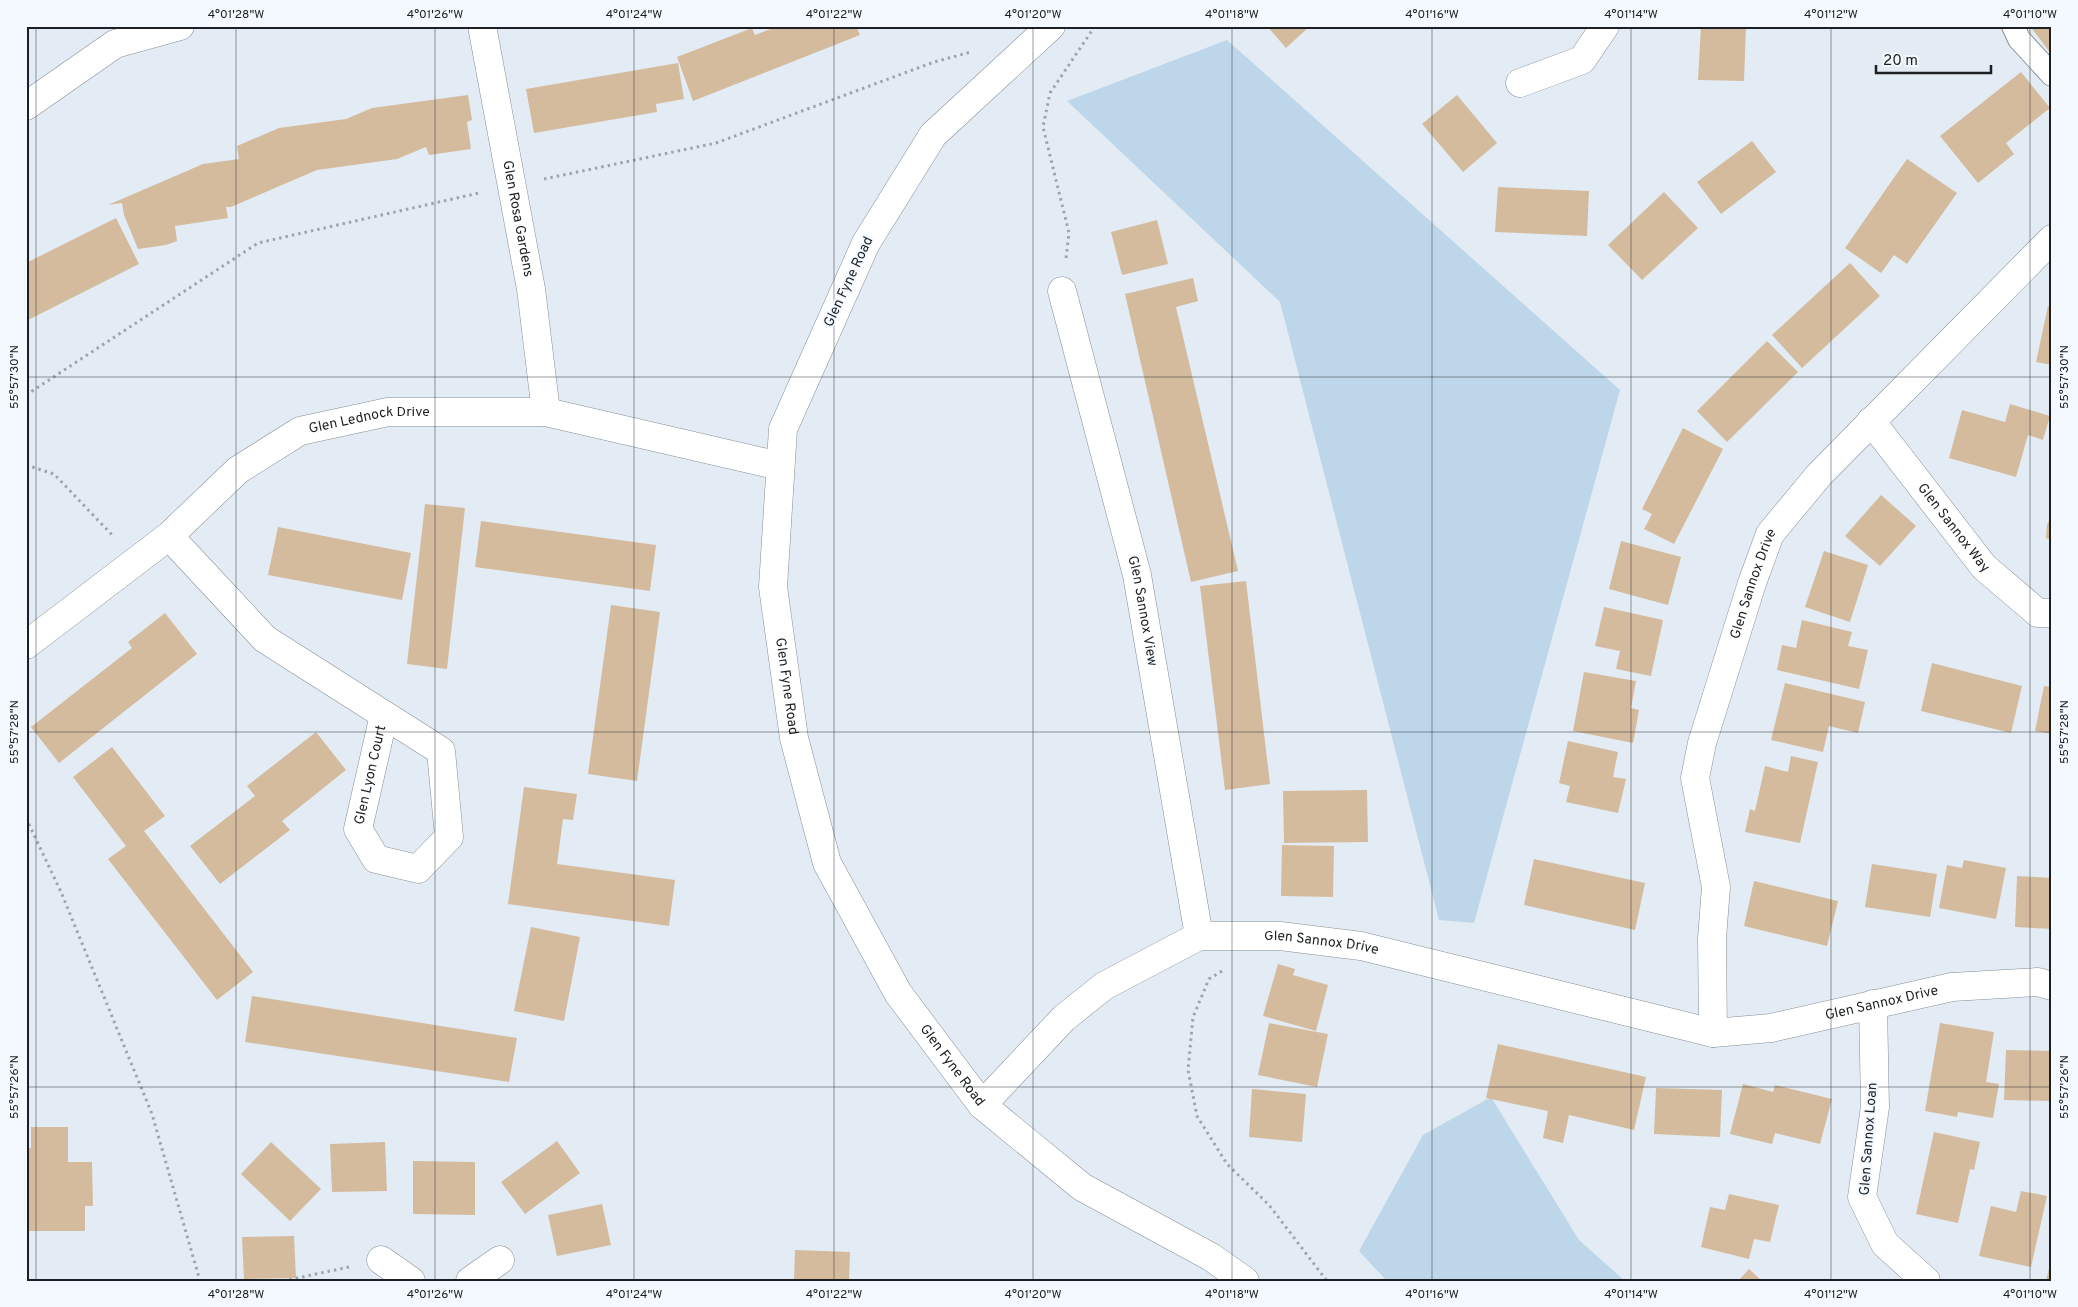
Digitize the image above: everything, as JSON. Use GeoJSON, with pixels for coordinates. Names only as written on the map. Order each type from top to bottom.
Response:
{"type":"FeatureCollection","features":[{"type":"Feature","properties":{"kind":"street"},"geometry":{"type":"LineString","coordinates":[[26,106],[115,44],[180,26]]}},
{"type":"Feature","properties":{"kind":"street","name":"Glen Rosa Gardens"},"geometry":{"type":"LineString","coordinates":[[482,26],[531,289],[546,412]]}},
{"type":"Feature","properties":{"kind":"street"},"geometry":{"type":"LineString","coordinates":[[1520,83],[1582,60],[1605,26]]}},
{"type":"Feature","properties":{"kind":"street","name":"Glen Fyne Road"},"geometry":{"type":"LineString","coordinates":[[1051,27],[933,134],[871,234],[783,429],[773,587],[794,738],[827,863],[898,993],[982,1106],[1082,1187],[1211,1257],[1245,1281]]}},
{"type":"Feature","properties":{"kind":"street","name":"Glen Sannox Drive"},"geometry":{"type":"LineString","coordinates":[[1713,1032],[1712,938],[1716,887],[1695,778],[1702,743],[1752,583],[1770,534],[1819,475],[2052,239]]}},
{"type":"Feature","properties":{"kind":"street","name":"Glen Sannox View"},"geometry":{"type":"LineString","coordinates":[[1062,291],[1137,575],[1199,936]]}},
{"type":"Feature","properties":{"kind":"street","name":"Glen Lednock Drive"},"geometry":{"type":"LineString","coordinates":[[26,645],[169,536],[238,470],[300,431],[388,412],[546,412],[780,466]]}},
{"type":"Feature","properties":{"kind":"street","name":"Glen Sannox Way"},"geometry":{"type":"LineString","coordinates":[[1871,421],[1984,567],[2038,613],[2052,613]]}},
{"type":"Feature","properties":{"kind":"street","name":"Glen Lyon Court"},"geometry":{"type":"LineString","coordinates":[[169,536],[265,639],[441,751],[449,838],[418,869],[376,859],[358,828],[384,715]]}},
{"type":"Feature","properties":{"kind":"street","name":"Glen Sannox Drive"},"geometry":{"type":"LineString","coordinates":[[982,1106],[1064,1018],[1104,986],[1199,936],[1280,936],[1361,946],[1713,1032],[1771,1028],[1952,986],[2038,982],[2052,986]]}},
{"type":"Feature","properties":{"kind":"street","name":"Glen Sannox Loan"},"geometry":{"type":"LineString","coordinates":[[1873,1004],[1875,1107],[1862,1197],[1885,1244],[1926,1281]]}},
{"type":"Feature","properties":{"kind":"street","name":"Glen Fyne Road"},"geometry":{"type":"LineString","coordinates":[[1211,1257],[1228,1281]]}},
{"type":"Feature","properties":{"kind":"street"},"geometry":{"type":"LineString","coordinates":[[381,1260],[411,1281]]}},
{"type":"Feature","properties":{"kind":"street"},"geometry":{"type":"LineString","coordinates":[[470,1281],[500,1260]]}},
{"type":"Feature","properties":{"kind":"lane"},"geometry":{"type":"LineString","coordinates":[[2013,26],[2019,39],[2052,75]]}},
{"type":"Feature","properties":{"kind":"path"},"geometry":{"type":"LineString","coordinates":[[1062,291],[1069,233],[1043,127],[1050,93],[1096,26]]}},
{"type":"Feature","properties":{"kind":"path"},"geometry":{"type":"LineString","coordinates":[[26,465],[54,474],[136,560]]}},
{"type":"Feature","properties":{"kind":"path"},"geometry":{"type":"LineString","coordinates":[[26,818],[61,892],[152,1114],[200,1281]]}},
{"type":"Feature","properties":{"kind":"path"},"geometry":{"type":"LineString","coordinates":[[1225,969],[1209,979],[1193,1017],[1188,1070],[1197,1116],[1227,1164],[1269,1205],[1327,1281]]}},
{"type":"Feature","properties":{"kind":"path"},"geometry":{"type":"LineString","coordinates":[[283,1281],[381,1260]]}},
{"type":"Feature","properties":{"kind":"shaded area"},"geometry":{"type":"Polygon","coordinates":[[[1227,40],[1620,390],[1474,923],[1439,920],[1280,302],[1067,101],[1227,40]]]}},
{"type":"Feature","properties":{"kind":"shaded area"},"geometry":{"type":"Polygon","coordinates":[[[1491,1097],[1579,1240],[1625,1281],[1387,1281],[1359,1251],[1423,1135],[1491,1097]]]}},
{"type":"Feature","properties":{"kind":"building"},"geometry":{"type":"Polygon","coordinates":[[[778,26],[856,26],[860,35],[693,101],[677,57],[752,28],[755,35],[778,26]]]}},
{"type":"Feature","properties":{"kind":"building"},"geometry":{"type":"Polygon","coordinates":[[[1267,26],[1310,26],[1286,48],[1267,26]]]}},
{"type":"Feature","properties":{"kind":"building"},"geometry":{"type":"Polygon","coordinates":[[[1701,26],[1746,26],[1744,81],[1698,80],[1701,26]]]}},
{"type":"Feature","properties":{"kind":"building"},"geometry":{"type":"Polygon","coordinates":[[[2030,26],[2052,26],[2052,55],[2030,26]]]}},
{"type":"Feature","properties":{"kind":"building"},"geometry":{"type":"Polygon","coordinates":[[[678,63],[684,99],[656,104],[657,112],[534,133],[526,89],[678,63]]]}},
{"type":"Feature","properties":{"kind":"building"},"geometry":{"type":"Polygon","coordinates":[[[2021,72],[2050,108],[2006,143],[2014,154],[1978,183],[1940,136],[2021,72]]]}},
{"type":"Feature","properties":{"kind":"building"},"geometry":{"type":"Polygon","coordinates":[[[468,95],[472,120],[467,122],[471,149],[429,155],[426,147],[397,159],[317,170],[231,207],[226,207],[228,218],[175,226],[177,241],[166,245],[138,249],[124,215],[122,203],[108,205],[203,164],[239,159],[237,146],[279,128],[346,119],[372,108],[468,95]]]}},
{"type":"Feature","properties":{"kind":"building"},"geometry":{"type":"Polygon","coordinates":[[[1457,95],[1497,143],[1463,172],[1422,124],[1457,95]]]}},
{"type":"Feature","properties":{"kind":"building"},"geometry":{"type":"Polygon","coordinates":[[[1752,141],[1776,172],[1721,214],[1697,182],[1752,141]]]}},
{"type":"Feature","properties":{"kind":"building"},"geometry":{"type":"Polygon","coordinates":[[[1907,159],[1957,193],[1907,264],[1894,255],[1881,273],[1845,248],[1907,159]]]}},
{"type":"Feature","properties":{"kind":"building"},"geometry":{"type":"Polygon","coordinates":[[[1498,187],[1589,191],[1587,236],[1495,232],[1498,187]]]}},
{"type":"Feature","properties":{"kind":"building"},"geometry":{"type":"Polygon","coordinates":[[[1664,192],[1698,228],[1642,280],[1608,245],[1664,192]]]}},
{"type":"Feature","properties":{"kind":"building"},"geometry":{"type":"Polygon","coordinates":[[[116,218],[139,264],[26,321],[26,263],[116,218]]]}},
{"type":"Feature","properties":{"kind":"building"},"geometry":{"type":"Polygon","coordinates":[[[1157,220],[1168,264],[1122,275],[1111,232],[1157,220]]]}},
{"type":"Feature","properties":{"kind":"building"},"geometry":{"type":"Polygon","coordinates":[[[1850,263],[1880,296],[1802,368],[1772,335],[1850,263]]]}},
{"type":"Feature","properties":{"kind":"building"},"geometry":{"type":"Polygon","coordinates":[[[1193,278],[1198,301],[1176,307],[1238,571],[1191,582],[1125,294],[1193,278]]]}},
{"type":"Feature","properties":{"kind":"building"},"geometry":{"type":"Polygon","coordinates":[[[2048,306],[2052,307],[2052,365],[2036,362],[2048,306]]]}},
{"type":"Feature","properties":{"kind":"building"},"geometry":{"type":"Polygon","coordinates":[[[1767,341],[1798,372],[1727,442],[1697,411],[1767,341]]]}},
{"type":"Feature","properties":{"kind":"building"},"geometry":{"type":"Polygon","coordinates":[[[2010,404],[2050,416],[2043,440],[2028,435],[2016,477],[1949,458],[1962,410],[2005,422],[2010,404]]]}},
{"type":"Feature","properties":{"kind":"building"},"geometry":{"type":"Polygon","coordinates":[[[1683,428],[1723,449],[1674,544],[1644,529],[1652,514],[1642,509],[1683,428]]]}},
{"type":"Feature","properties":{"kind":"building"},"geometry":{"type":"Polygon","coordinates":[[[1881,495],[1916,526],[1880,566],[1845,536],[1881,495]]]}},
{"type":"Feature","properties":{"kind":"building"},"geometry":{"type":"Polygon","coordinates":[[[425,504],[465,508],[447,669],[407,664],[425,504]]]}},
{"type":"Feature","properties":{"kind":"building"},"geometry":{"type":"Polygon","coordinates":[[[2052,513],[2052,540],[2046,538],[2047,525],[2052,513]]]}},
{"type":"Feature","properties":{"kind":"building"},"geometry":{"type":"Polygon","coordinates":[[[481,521],[656,545],[650,591],[475,567],[481,521]]]}},
{"type":"Feature","properties":{"kind":"building"},"geometry":{"type":"Polygon","coordinates":[[[278,527],[411,553],[402,600],[268,575],[278,527]]]}},
{"type":"Feature","properties":{"kind":"building"},"geometry":{"type":"Polygon","coordinates":[[[1621,541],[1681,557],[1668,605],[1609,589],[1621,541]]]}},
{"type":"Feature","properties":{"kind":"building"},"geometry":{"type":"Polygon","coordinates":[[[1824,551],[1868,565],[1850,622],[1805,607],[1824,551]]]}},
{"type":"Feature","properties":{"kind":"building"},"geometry":{"type":"Polygon","coordinates":[[[1246,581],[1270,784],[1225,790],[1200,586],[1246,581]]]}},
{"type":"Feature","properties":{"kind":"building"},"geometry":{"type":"Polygon","coordinates":[[[611,605],[660,612],[637,781],[588,774],[611,605]]]}},
{"type":"Feature","properties":{"kind":"building"},"geometry":{"type":"Polygon","coordinates":[[[1604,607],[1663,620],[1651,676],[1616,669],[1620,651],[1595,646],[1604,607]]]}},
{"type":"Feature","properties":{"kind":"building"},"geometry":{"type":"Polygon","coordinates":[[[165,613],[197,654],[59,763],[31,727],[132,648],[128,642],[165,613]]]}},
{"type":"Feature","properties":{"kind":"building"},"geometry":{"type":"Polygon","coordinates":[[[1802,620],[1852,632],[1848,646],[1868,650],[1859,689],[1777,670],[1782,645],[1796,648],[1802,620]]]}},
{"type":"Feature","properties":{"kind":"building"},"geometry":{"type":"Polygon","coordinates":[[[1932,663],[2022,686],[2011,733],[1921,711],[1932,663]]]}},
{"type":"Feature","properties":{"kind":"building"},"geometry":{"type":"Polygon","coordinates":[[[1584,672],[1636,681],[1631,708],[1639,710],[1633,743],[1573,731],[1584,672]]]}},
{"type":"Feature","properties":{"kind":"building"},"geometry":{"type":"Polygon","coordinates":[[[1785,683],[1865,702],[1858,733],[1829,726],[1823,752],[1771,740],[1785,683]]]}},
{"type":"Feature","properties":{"kind":"building"},"geometry":{"type":"Polygon","coordinates":[[[2044,686],[2052,687],[2052,734],[2035,731],[2044,686]]]}},
{"type":"Feature","properties":{"kind":"building"},"geometry":{"type":"Polygon","coordinates":[[[316,732],[346,770],[282,821],[290,830],[220,884],[190,846],[255,796],[247,786],[316,732]]]}},
{"type":"Feature","properties":{"kind":"building"},"geometry":{"type":"Polygon","coordinates":[[[1568,741],[1618,752],[1613,777],[1626,779],[1618,813],[1566,802],[1570,786],[1559,783],[1568,741]]]}},
{"type":"Feature","properties":{"kind":"building"},"geometry":{"type":"Polygon","coordinates":[[[112,747],[165,816],[144,831],[253,972],[217,1000],[108,859],[126,846],[73,777],[112,747]]]}},
{"type":"Feature","properties":{"kind":"building"},"geometry":{"type":"Polygon","coordinates":[[[1791,756],[1818,762],[1800,843],[1745,832],[1750,809],[1755,811],[1765,766],[1788,772],[1791,756]]]}},
{"type":"Feature","properties":{"kind":"building"},"geometry":{"type":"Polygon","coordinates":[[[524,787],[577,794],[573,820],[563,819],[557,864],[675,880],[669,926],[508,904],[524,787]]]}},
{"type":"Feature","properties":{"kind":"building"},"geometry":{"type":"Polygon","coordinates":[[[1367,790],[1368,842],[1284,843],[1283,791],[1367,790]]]}},
{"type":"Feature","properties":{"kind":"building"},"geometry":{"type":"Polygon","coordinates":[[[1282,845],[1334,846],[1333,897],[1281,896],[1282,845]]]}},
{"type":"Feature","properties":{"kind":"building"},"geometry":{"type":"Polygon","coordinates":[[[1534,859],[1645,883],[1635,930],[1524,905],[1534,859]]]}},
{"type":"Feature","properties":{"kind":"building"},"geometry":{"type":"Polygon","coordinates":[[[1964,860],[2006,868],[1996,919],[1939,908],[1947,865],[1962,868],[1964,860]]]}},
{"type":"Feature","properties":{"kind":"building"},"geometry":{"type":"Polygon","coordinates":[[[1872,864],[1937,874],[1930,917],[1865,907],[1872,864]]]}},
{"type":"Feature","properties":{"kind":"building"},"geometry":{"type":"Polygon","coordinates":[[[2017,876],[2052,878],[2052,929],[2015,927],[2017,876]]]}},
{"type":"Feature","properties":{"kind":"building"},"geometry":{"type":"Polygon","coordinates":[[[1754,881],[1838,901],[1827,946],[1744,926],[1754,881]]]}},
{"type":"Feature","properties":{"kind":"building"},"geometry":{"type":"Polygon","coordinates":[[[531,927],[580,937],[564,1021],[514,1011],[531,927]]]}},
{"type":"Feature","properties":{"kind":"building"},"geometry":{"type":"Polygon","coordinates":[[[1278,964],[1295,969],[1293,975],[1328,985],[1316,1031],[1263,1016],[1278,964]]]}},
{"type":"Feature","properties":{"kind":"building"},"geometry":{"type":"Polygon","coordinates":[[[252,996],[517,1038],[509,1082],[245,1042],[252,996]]]}},
{"type":"Feature","properties":{"kind":"building"},"geometry":{"type":"Polygon","coordinates":[[[1269,1023],[1328,1034],[1317,1087],[1258,1075],[1269,1023]]]}},
{"type":"Feature","properties":{"kind":"building"},"geometry":{"type":"Polygon","coordinates":[[[1940,1023],[1994,1032],[1986,1082],[1999,1084],[1993,1118],[1958,1112],[1957,1117],[1925,1111],[1940,1023]]]}},
{"type":"Feature","properties":{"kind":"building"},"geometry":{"type":"Polygon","coordinates":[[[1498,1044],[1646,1077],[1634,1130],[1569,1115],[1563,1143],[1543,1138],[1548,1111],[1486,1098],[1498,1044]]]}},
{"type":"Feature","properties":{"kind":"building"},"geometry":{"type":"Polygon","coordinates":[[[2006,1050],[2052,1051],[2052,1101],[2004,1100],[2006,1050]]]}},
{"type":"Feature","properties":{"kind":"building"},"geometry":{"type":"Polygon","coordinates":[[[1743,1084],[1773,1092],[1775,1085],[1832,1099],[1820,1144],[1775,1133],[1772,1144],[1730,1134],[1743,1084]]]}},
{"type":"Feature","properties":{"kind":"building"},"geometry":{"type":"Polygon","coordinates":[[[1656,1088],[1722,1090],[1720,1137],[1654,1134],[1656,1088]]]}},
{"type":"Feature","properties":{"kind":"building"},"geometry":{"type":"Polygon","coordinates":[[[1252,1089],[1306,1094],[1302,1142],[1249,1137],[1252,1089]]]}},
{"type":"Feature","properties":{"kind":"building"},"geometry":{"type":"Polygon","coordinates":[[[31,1127],[68,1127],[68,1162],[92,1162],[93,1206],[85,1206],[85,1231],[26,1231],[26,1148],[31,1148],[31,1127]]]}},
{"type":"Feature","properties":{"kind":"building"},"geometry":{"type":"Polygon","coordinates":[[[1934,1132],[1980,1142],[1974,1170],[1970,1169],[1958,1223],[1916,1214],[1934,1132]]]}},
{"type":"Feature","properties":{"kind":"building"},"geometry":{"type":"Polygon","coordinates":[[[557,1141],[580,1173],[525,1214],[501,1182],[557,1141]]]}},
{"type":"Feature","properties":{"kind":"building"},"geometry":{"type":"Polygon","coordinates":[[[271,1142],[321,1189],[290,1221],[241,1174],[271,1142]]]}},
{"type":"Feature","properties":{"kind":"building"},"geometry":{"type":"Polygon","coordinates":[[[385,1142],[387,1191],[332,1192],[330,1144],[385,1142]]]}},
{"type":"Feature","properties":{"kind":"building"},"geometry":{"type":"Polygon","coordinates":[[[413,1161],[475,1162],[475,1215],[413,1214],[413,1161]]]}},
{"type":"Feature","properties":{"kind":"building"},"geometry":{"type":"Polygon","coordinates":[[[2021,1191],[2047,1196],[2031,1267],[1979,1256],[1991,1206],[2016,1212],[2021,1191]]]}},
{"type":"Feature","properties":{"kind":"building"},"geometry":{"type":"Polygon","coordinates":[[[1729,1194],[1779,1205],[1770,1242],[1754,1239],[1749,1259],[1701,1247],[1710,1207],[1725,1210],[1729,1194]]]}},
{"type":"Feature","properties":{"kind":"building"},"geometry":{"type":"Polygon","coordinates":[[[602,1204],[611,1245],[557,1256],[548,1215],[602,1204]]]}},
{"type":"Feature","properties":{"kind":"building"},"geometry":{"type":"Polygon","coordinates":[[[294,1236],[296,1278],[244,1279],[242,1237],[294,1236]]]}},
{"type":"Feature","properties":{"kind":"building"},"geometry":{"type":"Polygon","coordinates":[[[795,1250],[850,1252],[849,1281],[794,1281],[795,1250]]]}},
{"type":"Feature","properties":{"kind":"building"},"geometry":{"type":"Polygon","coordinates":[[[2051,1260],[2052,1281],[2046,1281],[2051,1260]]]}},
{"type":"Feature","properties":{"kind":"building"},"geometry":{"type":"Polygon","coordinates":[[[1749,1269],[1762,1281],[1738,1281],[1749,1269]]]}}]}
